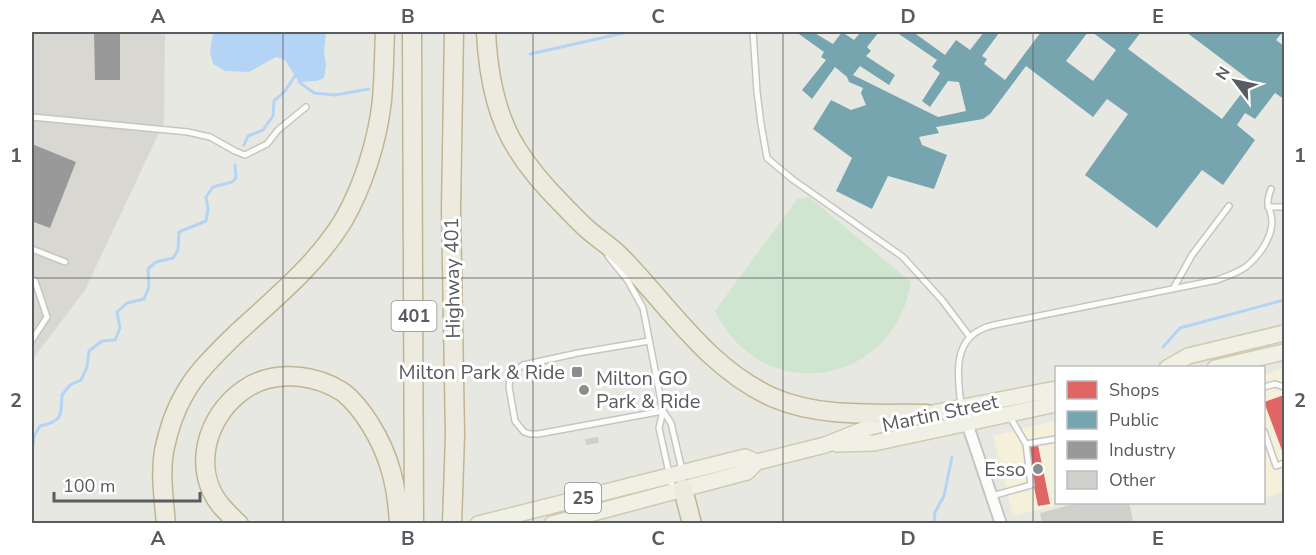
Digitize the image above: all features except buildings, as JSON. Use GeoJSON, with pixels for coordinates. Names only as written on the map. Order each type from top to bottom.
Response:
{"type":"FeatureCollection","features":[{"type":"Feature","properties":{"kind":"highway"},"geometry":{"type":"LineString","coordinates":[[166,524],[162,483],[164,452],[172,420],[184,394],[222,347],[293,281],[322,250],[343,221],[358,191],[372,150],[381,102],[385,32]]}},
{"type":"Feature","properties":{"kind":"highway","name":"Highway 401"},"geometry":{"type":"LineString","coordinates":[[412,32],[414,524]]}},
{"type":"Feature","properties":{"kind":"highway","name":"Highway 401"},"geometry":{"type":"LineString","coordinates":[[453,524],[455,435],[451,209],[454,32]]}},
{"type":"Feature","properties":{"kind":"highway"},"geometry":{"type":"LineString","coordinates":[[486,32],[492,85],[502,120],[516,148],[537,178],[584,226],[619,254],[688,333],[716,361],[742,380],[774,398],[807,408],[837,412],[927,414]]}},
{"type":"Feature","properties":{"kind":"highway"},"geometry":{"type":"LineString","coordinates":[[239,524],[217,501],[207,483],[204,462],[206,443],[214,425],[228,404],[245,389],[264,379],[291,375],[319,380],[343,392],[363,414],[380,441],[392,470],[398,501],[399,524]]}},
{"type":"Feature","properties":{"kind":"highway"},"geometry":{"type":"LineString","coordinates":[[455,435],[463,524]]}},
{"type":"Feature","properties":{"kind":"highway"},"geometry":{"type":"LineString","coordinates":[[677,482],[692,524]]}},
{"type":"Feature","properties":{"kind":"main road"},"geometry":{"type":"LineString","coordinates":[[1170,366],[1188,356],[1284,333]]}},
{"type":"Feature","properties":{"kind":"main road"},"geometry":{"type":"LineString","coordinates":[[1224,366],[1284,352]]}},
{"type":"Feature","properties":{"kind":"main road","name":"Martin Street"},"geometry":{"type":"LineString","coordinates":[[477,524],[677,482],[747,472],[757,462],[825,445],[870,427],[1055,389]]}},
{"type":"Feature","properties":{"kind":"main road","name":"Martin Street"},"geometry":{"type":"LineString","coordinates":[[825,445],[874,443],[1055,404]]}},
{"type":"Feature","properties":{"kind":"main road","name":"Martin Street"},"geometry":{"type":"LineString","coordinates":[[552,524],[677,482]]}},
{"type":"Feature","properties":{"kind":"street"},"geometry":{"type":"LineString","coordinates":[[962,408],[1001,524]]}},
{"type":"Feature","properties":{"kind":"lane"},"geometry":{"type":"LineString","coordinates":[[754,32],[760,124],[768,158],[792,179],[903,257],[942,300],[970,337]]}},
{"type":"Feature","properties":{"kind":"lane"},"geometry":{"type":"LineString","coordinates":[[32,117],[188,132],[210,137],[245,154],[267,144],[278,130],[306,107]]}},
{"type":"Feature","properties":{"kind":"lane"},"geometry":{"type":"LineString","coordinates":[[962,408],[959,359],[970,337],[994,325],[1216,280],[1233,274],[1247,266],[1266,243],[1272,220],[1266,201],[1271,189]]}},
{"type":"Feature","properties":{"kind":"lane"},"geometry":{"type":"LineString","coordinates":[[1173,289],[1192,255],[1228,206]]}},
{"type":"Feature","properties":{"kind":"lane"},"geometry":{"type":"LineString","coordinates":[[1268,207],[1284,207]]}},
{"type":"Feature","properties":{"kind":"lane"},"geometry":{"type":"LineString","coordinates":[[584,226],[628,281],[643,308],[663,411],[671,423],[677,482]]}},
{"type":"Feature","properties":{"kind":"lane"},"geometry":{"type":"LineString","coordinates":[[32,249],[65,262]]}},
{"type":"Feature","properties":{"kind":"lane"},"geometry":{"type":"LineString","coordinates":[[32,279],[35,281],[47,317],[32,340]]}},
{"type":"Feature","properties":{"kind":"lane"},"geometry":{"type":"LineString","coordinates":[[649,340],[532,362],[516,370],[510,378],[509,387],[515,421],[524,432],[538,434],[663,411]]}},
{"type":"Feature","properties":{"kind":"lane"},"geometry":{"type":"LineString","coordinates":[[1265,386],[1275,384],[1284,387]]}},
{"type":"Feature","properties":{"kind":"lane"},"geometry":{"type":"LineString","coordinates":[[663,411],[659,428],[677,482]]}},
{"type":"Feature","properties":{"kind":"lane"},"geometry":{"type":"LineString","coordinates":[[992,496],[1031,485],[1026,444],[1008,414]]}},
{"type":"Feature","properties":{"kind":"lane"},"geometry":{"type":"LineString","coordinates":[[1265,436],[1276,466],[1284,463]]}},
{"type":"Feature","properties":{"kind":"lane"},"geometry":{"type":"LineString","coordinates":[[1026,444],[1055,439]]}},
{"type":"Feature","properties":{"kind":"shaded area"},"geometry":{"type":"Polygon","coordinates":[[[32,32],[165,32],[164,122],[85,290],[32,360],[32,32]]]}},
{"type":"Feature","properties":{"kind":"shaded area"},"geometry":{"type":"Polygon","coordinates":[[[1284,368],[1284,491],[1265,498],[1265,375],[1284,368]]]}},
{"type":"Feature","properties":{"kind":"shaded area"},"geometry":{"type":"Polygon","coordinates":[[[1055,420],[1055,504],[1062,504],[1013,516],[993,436],[1055,420]]]}},
{"type":"Feature","properties":{"kind":"green space"},"geometry":{"type":"Polygon","coordinates":[[[809,197],[911,282],[900,317],[880,344],[854,363],[824,372],[793,372],[763,362],[736,342],[715,311],[797,199],[809,197]]]}},
{"type":"Feature","properties":{"kind":"water"},"geometry":{"type":"Polygon","coordinates":[[[213,32],[326,32],[324,78],[317,81],[299,82],[285,60],[276,57],[249,72],[225,71],[213,64],[210,53],[213,32]]]}},
{"type":"Feature","properties":{"kind":"waterway"},"geometry":{"type":"LineString","coordinates":[[530,54],[628,32]]}},
{"type":"Feature","properties":{"kind":"waterway"},"geometry":{"type":"LineString","coordinates":[[244,145],[248,136],[263,130],[273,116],[274,101],[285,91],[295,76]]}},
{"type":"Feature","properties":{"kind":"waterway"},"geometry":{"type":"LineString","coordinates":[[299,82],[314,93],[335,95],[369,89]]}},
{"type":"Feature","properties":{"kind":"waterway"},"geometry":{"type":"LineString","coordinates":[[32,453],[34,436],[40,426],[57,420],[61,413],[62,395],[70,385],[81,380],[87,367],[89,351],[102,341],[115,340],[120,328],[117,312],[127,303],[144,299],[149,287],[148,269],[156,262],[173,258],[178,250],[179,232],[206,221],[208,209],[206,197],[213,187],[232,182],[236,178],[235,165]]}},
{"type":"Feature","properties":{"kind":"waterway"},"geometry":{"type":"LineString","coordinates":[[1163,347],[1180,328],[1284,300]]}},
{"type":"Feature","properties":{"kind":"waterway"},"geometry":{"type":"LineString","coordinates":[[934,524],[935,512],[944,496],[952,457]]}},
{"type":"Feature","properties":{"kind":"place","name":"Milton Park & Ride"},"geometry":{"type":"Point","coordinates":[577,372]}},
{"type":"Feature","properties":{"kind":"place","name":"Milton GO Park & Ride"},"geometry":{"type":"Point","coordinates":[584,390]}},
{"type":"Feature","properties":{"kind":"place","name":"Esso"},"geometry":{"type":"Point","coordinates":[1038,469]}}]}
